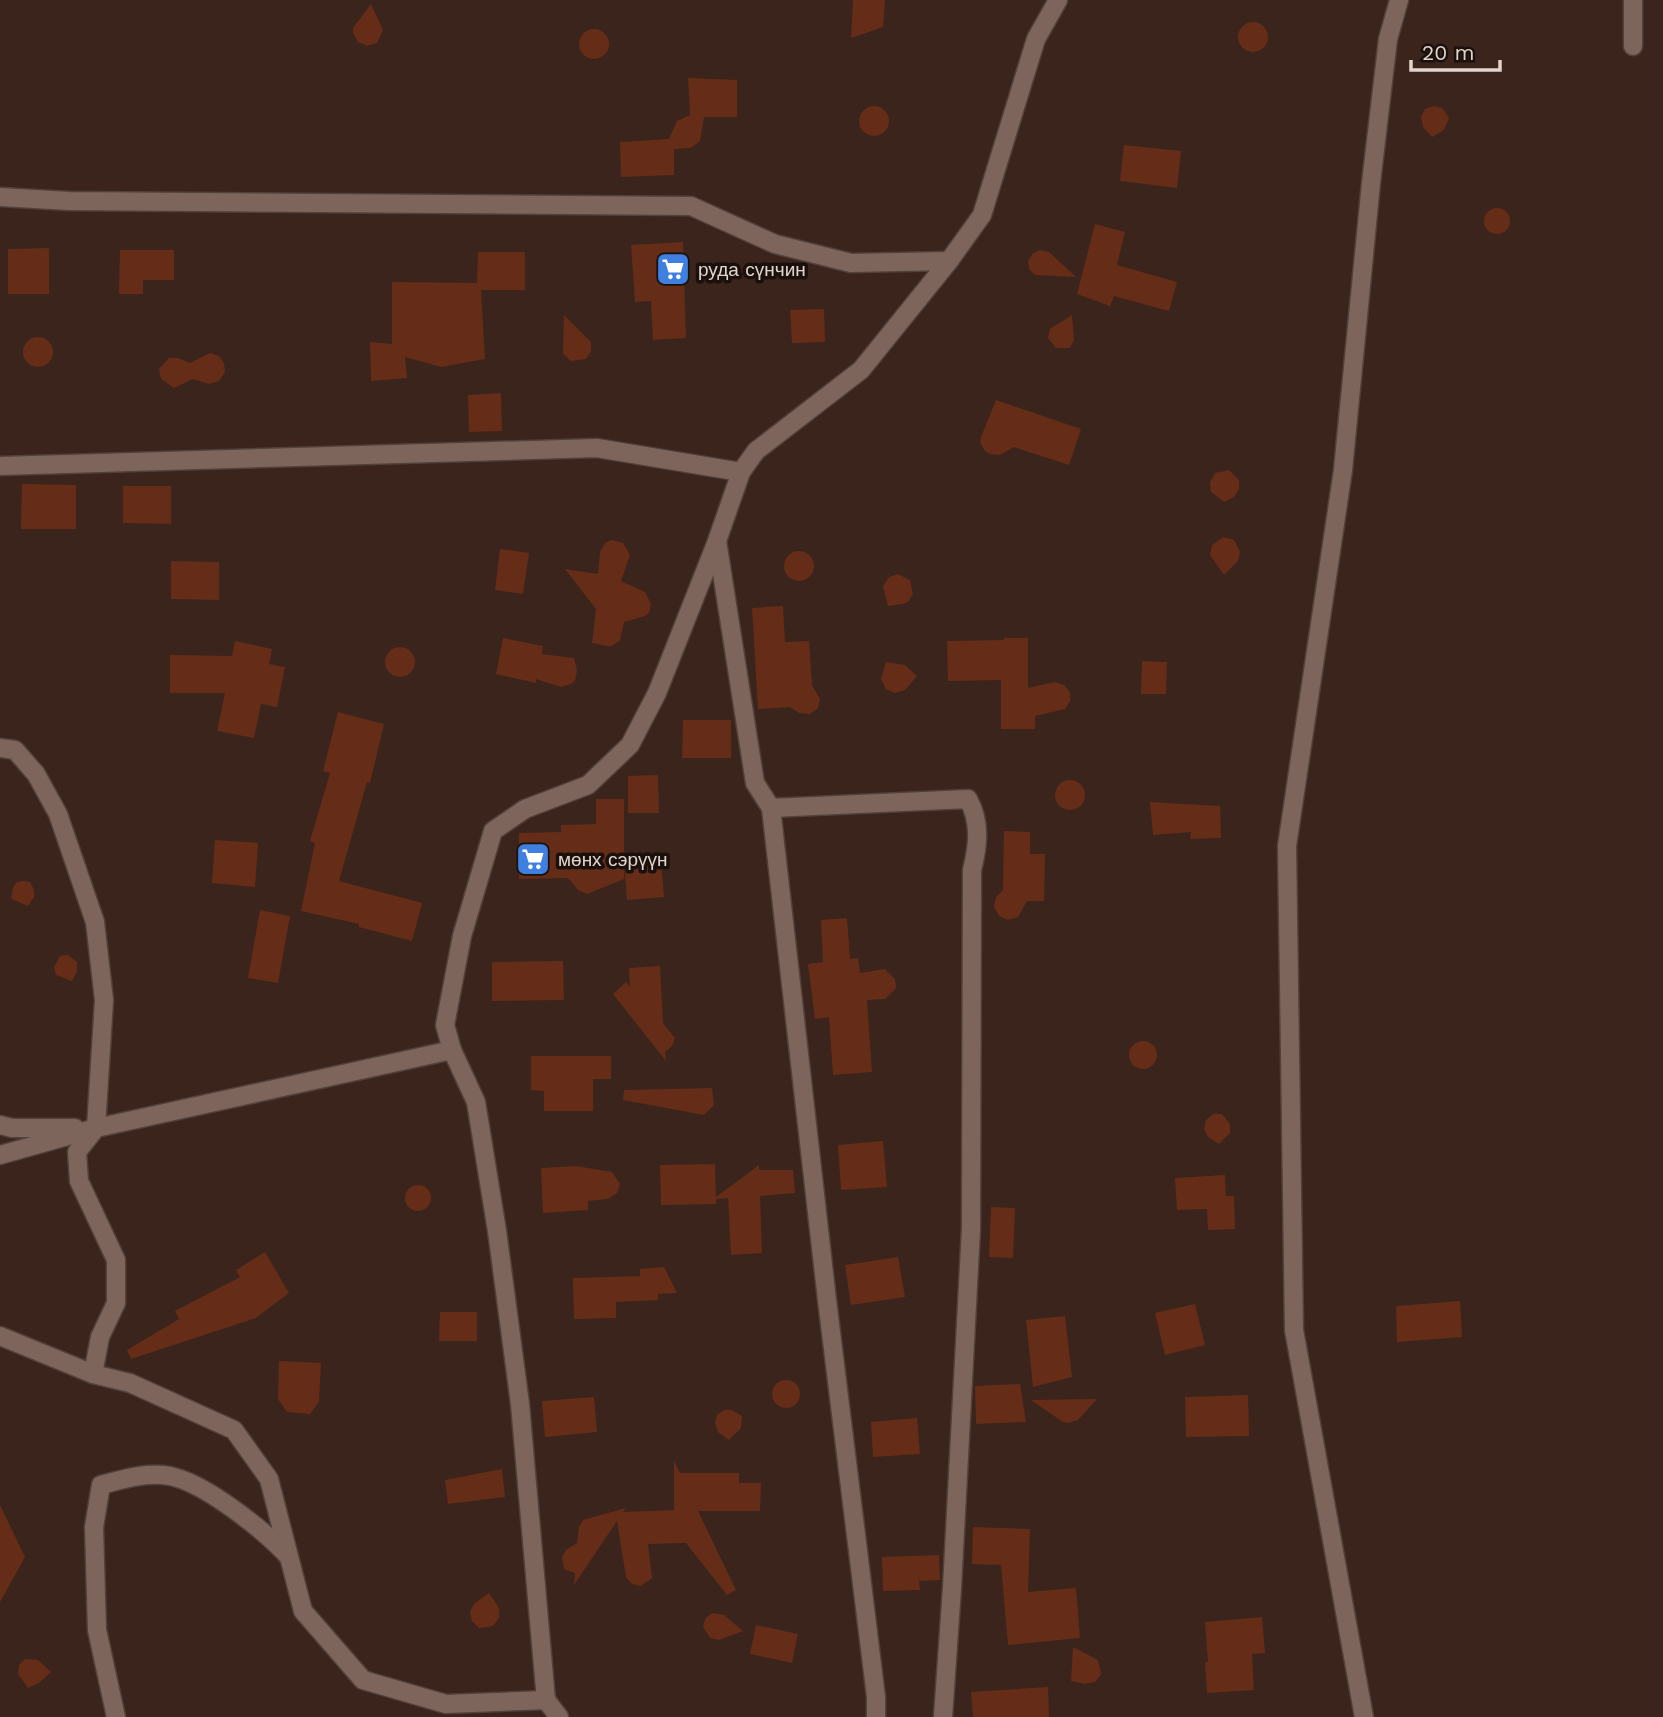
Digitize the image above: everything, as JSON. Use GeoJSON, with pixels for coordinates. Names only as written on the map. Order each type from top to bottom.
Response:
{"type":"FeatureCollection","features":[{"type":"Feature","properties":{"kind":"street"},"geometry":{"type":"LineString","coordinates":[[559,1717],[546,1700],[520,1404],[497,1231],[476,1102],[452,1050],[445,1025],[462,936],[493,831],[525,808],[588,785],[630,745],[657,693],[741,472],[756,451],[861,370],[949,261],[982,215],[1036,39],[1058,0]]}},
{"type":"Feature","properties":{"kind":"street"},"geometry":{"type":"LineString","coordinates":[[1364,1717],[1294,1330],[1287,846],[1343,470],[1388,39],[1399,0]]}},
{"type":"Feature","properties":{"kind":"street"},"geometry":{"type":"LineString","coordinates":[[1633,0],[1633,46]]}},
{"type":"Feature","properties":{"kind":"street"},"geometry":{"type":"LineString","coordinates":[[0,197],[69,201],[691,206],[775,244],[851,263],[949,261]]}},
{"type":"Feature","properties":{"kind":"street"},"geometry":{"type":"LineString","coordinates":[[0,466],[597,448],[741,472]]}},
{"type":"Feature","properties":{"kind":"street"},"geometry":{"type":"LineString","coordinates":[[717,541],[755,783],[771,807],[827,1300],[876,1697],[876,1717]]}},
{"type":"Feature","properties":{"kind":"street"},"geometry":{"type":"LineString","coordinates":[[0,748],[15,750],[36,774],[58,814],[95,922],[104,1000],[96,1128],[77,1152],[79,1181],[116,1260],[117,1303],[100,1337],[93,1374]]}},
{"type":"Feature","properties":{"kind":"street"},"geometry":{"type":"LineString","coordinates":[[771,807],[968,799],[975,812],[978,844],[972,870],[971,1229],[953,1588],[943,1717]]}},
{"type":"Feature","properties":{"kind":"street"},"geometry":{"type":"LineString","coordinates":[[0,1155],[96,1128],[452,1050]]}},
{"type":"Feature","properties":{"kind":"street"},"geometry":{"type":"LineString","coordinates":[[0,1125],[12,1128],[96,1128]]}},
{"type":"Feature","properties":{"kind":"street"},"geometry":{"type":"LineString","coordinates":[[0,1336],[93,1374],[130,1383],[233,1430],[269,1479],[303,1611]]}},
{"type":"Feature","properties":{"kind":"street"},"geometry":{"type":"LineString","coordinates":[[116,1717],[97,1630],[94,1527],[101,1485],[142,1475],[169,1476],[197,1485],[263,1532],[288,1556],[303,1611],[363,1680],[446,1704],[546,1700]]}},
{"type":"Feature","properties":{"kind":"building"},"geometry":{"type":"Polygon","coordinates":[[[853,0],[885,0],[883,27],[851,38],[853,0]]]}},
{"type":"Feature","properties":{"kind":"building"},"geometry":{"type":"Polygon","coordinates":[[[371,4],[383,30],[377,43],[367,46],[358,42],[353,28],[371,4]]]}},
{"type":"Feature","properties":{"kind":"building"},"geometry":{"type":"Polygon","coordinates":[[[1253,22],[1264,26],[1268,37],[1264,48],[1253,52],[1242,48],[1238,37],[1242,26],[1253,22]]]}},
{"type":"Feature","properties":{"kind":"building"},"geometry":{"type":"Polygon","coordinates":[[[594,29],[605,33],[609,44],[605,55],[594,59],[583,55],[579,44],[583,33],[594,29]]]}},
{"type":"Feature","properties":{"kind":"building"},"geometry":{"type":"Polygon","coordinates":[[[688,78],[737,80],[737,117],[704,117],[700,141],[691,148],[674,149],[674,175],[621,177],[620,142],[669,139],[677,121],[690,115],[688,78]]]}},
{"type":"Feature","properties":{"kind":"building"},"geometry":{"type":"Polygon","coordinates":[[[874,106],[885,110],[889,121],[885,132],[874,136],[863,132],[859,121],[863,110],[874,106]]]}},
{"type":"Feature","properties":{"kind":"building"},"geometry":{"type":"Polygon","coordinates":[[[1434,106],[1442,108],[1449,118],[1444,130],[1432,137],[1423,127],[1421,117],[1425,109],[1434,106]]]}},
{"type":"Feature","properties":{"kind":"building"},"geometry":{"type":"Polygon","coordinates":[[[1124,145],[1181,151],[1177,188],[1120,181],[1124,145]]]}},
{"type":"Feature","properties":{"kind":"building"},"geometry":{"type":"Polygon","coordinates":[[[1497,208],[1506,212],[1510,221],[1506,230],[1497,234],[1488,230],[1484,221],[1488,212],[1497,208]]]}},
{"type":"Feature","properties":{"kind":"building"},"geometry":{"type":"Polygon","coordinates":[[[1095,224],[1125,232],[1117,265],[1177,282],[1169,311],[1114,296],[1110,306],[1077,294],[1095,224]]]}},
{"type":"Feature","properties":{"kind":"building"},"geometry":{"type":"Polygon","coordinates":[[[683,242],[686,338],[653,340],[651,301],[635,302],[631,245],[683,242]]]}},
{"type":"Feature","properties":{"kind":"building"},"geometry":{"type":"Polygon","coordinates":[[[49,248],[49,294],[8,294],[8,249],[49,248]]]}},
{"type":"Feature","properties":{"kind":"building"},"geometry":{"type":"Polygon","coordinates":[[[120,250],[174,250],[174,280],[143,280],[143,294],[119,294],[120,250]]]}},
{"type":"Feature","properties":{"kind":"building"},"geometry":{"type":"Polygon","coordinates":[[[1040,250],[1049,252],[1076,277],[1035,275],[1029,269],[1028,261],[1033,253],[1040,250]]]}},
{"type":"Feature","properties":{"kind":"building"},"geometry":{"type":"Polygon","coordinates":[[[478,252],[525,252],[525,290],[481,290],[485,359],[441,367],[405,357],[407,378],[371,381],[370,342],[392,344],[392,282],[477,283],[478,252]]]}},
{"type":"Feature","properties":{"kind":"building"},"geometry":{"type":"Polygon","coordinates":[[[824,309],[825,342],[792,343],[790,310],[824,309]]]}},
{"type":"Feature","properties":{"kind":"building"},"geometry":{"type":"Polygon","coordinates":[[[564,315],[591,342],[591,351],[586,359],[571,361],[563,354],[564,315]]]}},
{"type":"Feature","properties":{"kind":"building"},"geometry":{"type":"Polygon","coordinates":[[[1072,315],[1074,341],[1069,348],[1056,348],[1048,338],[1050,329],[1072,315]]]}},
{"type":"Feature","properties":{"kind":"building"},"geometry":{"type":"Polygon","coordinates":[[[38,337],[49,341],[53,352],[49,363],[38,367],[27,363],[23,352],[27,341],[38,337]]]}},
{"type":"Feature","properties":{"kind":"building"},"geometry":{"type":"Polygon","coordinates":[[[210,353],[219,356],[224,363],[225,372],[219,381],[209,384],[193,379],[174,388],[161,379],[159,369],[169,358],[190,363],[210,353]]]}},
{"type":"Feature","properties":{"kind":"building"},"geometry":{"type":"Polygon","coordinates":[[[501,393],[502,431],[469,432],[468,395],[501,393]]]}},
{"type":"Feature","properties":{"kind":"building"},"geometry":{"type":"Polygon","coordinates":[[[996,400],[1081,429],[1069,465],[1014,447],[1000,455],[985,451],[980,442],[981,437],[996,400]]]}},
{"type":"Feature","properties":{"kind":"building"},"geometry":{"type":"Polygon","coordinates":[[[1229,470],[1239,480],[1239,489],[1234,497],[1224,502],[1211,492],[1210,482],[1215,473],[1229,470]]]}},
{"type":"Feature","properties":{"kind":"building"},"geometry":{"type":"Polygon","coordinates":[[[22,484],[76,485],[76,529],[21,529],[22,484]]]}},
{"type":"Feature","properties":{"kind":"building"},"geometry":{"type":"Polygon","coordinates":[[[123,486],[171,486],[171,524],[123,523],[123,486]]]}},
{"type":"Feature","properties":{"kind":"building"},"geometry":{"type":"Polygon","coordinates":[[[1223,537],[1234,540],[1240,552],[1238,561],[1224,575],[1210,555],[1212,545],[1223,537]]]}},
{"type":"Feature","properties":{"kind":"building"},"geometry":{"type":"Polygon","coordinates":[[[612,540],[623,543],[630,555],[621,581],[645,592],[651,604],[649,613],[645,616],[624,622],[620,640],[607,646],[592,643],[596,609],[565,569],[598,574],[600,552],[605,543],[612,540]]]}},
{"type":"Feature","properties":{"kind":"building"},"geometry":{"type":"Polygon","coordinates":[[[500,549],[529,553],[523,594],[495,590],[500,549]]]}},
{"type":"Feature","properties":{"kind":"building"},"geometry":{"type":"Polygon","coordinates":[[[799,551],[810,555],[814,566],[810,577],[799,581],[788,577],[784,566],[788,555],[799,551]]]}},
{"type":"Feature","properties":{"kind":"building"},"geometry":{"type":"Polygon","coordinates":[[[171,561],[219,562],[219,600],[171,599],[171,561]]]}},
{"type":"Feature","properties":{"kind":"building"},"geometry":{"type":"Polygon","coordinates":[[[898,574],[910,580],[913,594],[908,602],[888,606],[883,586],[889,577],[898,574]]]}},
{"type":"Feature","properties":{"kind":"building"},"geometry":{"type":"Polygon","coordinates":[[[783,606],[785,642],[809,641],[812,685],[820,699],[818,708],[810,714],[799,713],[790,707],[758,709],[752,608],[783,606]]]}},
{"type":"Feature","properties":{"kind":"building"},"geometry":{"type":"Polygon","coordinates":[[[503,638],[543,646],[542,654],[574,658],[577,671],[575,680],[561,687],[536,679],[536,683],[496,674],[503,638]]]}},
{"type":"Feature","properties":{"kind":"building"},"geometry":{"type":"Polygon","coordinates":[[[1028,638],[1028,688],[1055,682],[1064,685],[1070,692],[1070,701],[1065,709],[1035,716],[1035,729],[1001,729],[1001,680],[948,681],[947,641],[1028,638]]]}},
{"type":"Feature","properties":{"kind":"building"},"geometry":{"type":"Polygon","coordinates":[[[235,641],[272,649],[269,664],[285,667],[277,707],[261,704],[254,738],[217,731],[225,693],[170,693],[170,655],[232,656],[235,641]]]}},
{"type":"Feature","properties":{"kind":"building"},"geometry":{"type":"Polygon","coordinates":[[[400,647],[411,651],[415,662],[411,673],[400,677],[389,673],[385,662],[389,651],[400,647]]]}},
{"type":"Feature","properties":{"kind":"building"},"geometry":{"type":"Polygon","coordinates":[[[1142,661],[1167,662],[1166,694],[1141,694],[1142,661]]]}},
{"type":"Feature","properties":{"kind":"building"},"geometry":{"type":"Polygon","coordinates":[[[886,662],[905,665],[917,676],[905,690],[895,693],[890,691],[881,679],[886,662]]]}},
{"type":"Feature","properties":{"kind":"building"},"geometry":{"type":"Polygon","coordinates":[[[338,712],[384,724],[370,783],[367,782],[339,881],[422,903],[412,941],[359,927],[359,924],[301,911],[315,843],[310,841],[330,773],[323,771],[338,712]]]}},
{"type":"Feature","properties":{"kind":"building"},"geometry":{"type":"Polygon","coordinates":[[[683,720],[731,720],[731,758],[682,758],[683,720]]]}},
{"type":"Feature","properties":{"kind":"building"},"geometry":{"type":"Polygon","coordinates":[[[658,775],[659,813],[628,813],[628,776],[658,775]]]}},
{"type":"Feature","properties":{"kind":"building"},"geometry":{"type":"Polygon","coordinates":[[[1070,780],[1081,784],[1085,795],[1081,806],[1070,810],[1059,806],[1055,795],[1059,784],[1070,780]]]}},
{"type":"Feature","properties":{"kind":"building"},"geometry":{"type":"Polygon","coordinates":[[[596,799],[624,799],[624,879],[587,894],[578,890],[568,878],[519,879],[519,833],[561,832],[561,825],[596,824],[596,799]]]}},
{"type":"Feature","properties":{"kind":"building"},"geometry":{"type":"Polygon","coordinates":[[[1150,802],[1220,806],[1221,838],[1190,839],[1191,832],[1153,835],[1150,802]]]}},
{"type":"Feature","properties":{"kind":"building"},"geometry":{"type":"Polygon","coordinates":[[[1004,831],[1030,832],[1030,854],[1045,854],[1044,901],[1027,901],[1018,917],[1008,920],[999,916],[994,907],[996,897],[1003,890],[1004,831]]]}},
{"type":"Feature","properties":{"kind":"building"},"geometry":{"type":"Polygon","coordinates":[[[215,840],[258,843],[255,887],[212,883],[215,840]]]}},
{"type":"Feature","properties":{"kind":"building"},"geometry":{"type":"Polygon","coordinates":[[[661,859],[664,897],[627,900],[624,861],[661,859]]]}},
{"type":"Feature","properties":{"kind":"building"},"geometry":{"type":"Polygon","coordinates":[[[17,882],[30,882],[34,890],[34,897],[28,906],[11,899],[13,887],[17,882]]]}},
{"type":"Feature","properties":{"kind":"building"},"geometry":{"type":"Polygon","coordinates":[[[260,910],[290,916],[278,983],[248,978],[260,910]]]}},
{"type":"Feature","properties":{"kind":"building"},"geometry":{"type":"Polygon","coordinates":[[[847,918],[850,959],[858,958],[860,973],[885,969],[895,979],[896,988],[885,999],[867,1000],[872,1072],[833,1075],[829,1017],[815,1019],[808,964],[823,962],[821,920],[847,918]]]}},
{"type":"Feature","properties":{"kind":"building"},"geometry":{"type":"Polygon","coordinates":[[[68,955],[77,962],[77,971],[72,981],[56,975],[54,967],[60,956],[68,955]]]}},
{"type":"Feature","properties":{"kind":"building"},"geometry":{"type":"Polygon","coordinates":[[[563,961],[564,1000],[492,1001],[492,962],[563,961]]]}},
{"type":"Feature","properties":{"kind":"building"},"geometry":{"type":"Polygon","coordinates":[[[660,966],[663,1023],[675,1038],[672,1046],[665,1052],[666,1061],[613,994],[626,982],[630,987],[629,968],[660,966]]]}},
{"type":"Feature","properties":{"kind":"building"},"geometry":{"type":"Polygon","coordinates":[[[1143,1041],[1153,1045],[1157,1055],[1153,1065],[1143,1069],[1133,1065],[1129,1055],[1133,1045],[1143,1041]]]}},
{"type":"Feature","properties":{"kind":"building"},"geometry":{"type":"Polygon","coordinates":[[[531,1056],[611,1056],[611,1079],[593,1079],[593,1111],[544,1111],[544,1091],[531,1090],[531,1056]]]}},
{"type":"Feature","properties":{"kind":"building"},"geometry":{"type":"Polygon","coordinates":[[[712,1088],[714,1105],[704,1115],[623,1100],[624,1090],[712,1088]]]}},
{"type":"Feature","properties":{"kind":"building"},"geometry":{"type":"Polygon","coordinates":[[[1213,1114],[1222,1114],[1230,1124],[1230,1133],[1219,1144],[1208,1137],[1204,1129],[1206,1120],[1213,1114]]]}},
{"type":"Feature","properties":{"kind":"building"},"geometry":{"type":"Polygon","coordinates":[[[883,1141],[887,1187],[841,1190],[838,1145],[883,1141]]]}},
{"type":"Feature","properties":{"kind":"building"},"geometry":{"type":"Polygon","coordinates":[[[715,1164],[716,1197],[759,1165],[759,1170],[793,1170],[795,1193],[760,1196],[762,1253],[731,1255],[728,1198],[716,1199],[716,1204],[661,1205],[660,1165],[715,1164]]]}},
{"type":"Feature","properties":{"kind":"building"},"geometry":{"type":"Polygon","coordinates":[[[576,1166],[612,1172],[620,1184],[617,1193],[608,1199],[588,1201],[588,1210],[543,1213],[541,1168],[576,1166]]]}},
{"type":"Feature","properties":{"kind":"building"},"geometry":{"type":"Polygon","coordinates":[[[1225,1175],[1226,1196],[1234,1196],[1235,1229],[1208,1230],[1207,1209],[1177,1210],[1175,1178],[1225,1175]]]}},
{"type":"Feature","properties":{"kind":"building"},"geometry":{"type":"Polygon","coordinates":[[[418,1185],[427,1189],[431,1198],[427,1207],[418,1211],[409,1207],[405,1198],[409,1189],[418,1185]]]}},
{"type":"Feature","properties":{"kind":"building"},"geometry":{"type":"Polygon","coordinates":[[[991,1207],[1015,1208],[1013,1258],[989,1257],[991,1207]]]}},
{"type":"Feature","properties":{"kind":"building"},"geometry":{"type":"Polygon","coordinates":[[[265,1252],[289,1293],[256,1318],[131,1359],[127,1350],[179,1319],[175,1311],[240,1277],[236,1270],[265,1252]]]}},
{"type":"Feature","properties":{"kind":"building"},"geometry":{"type":"Polygon","coordinates":[[[898,1257],[905,1297],[851,1305],[845,1265],[898,1257]]]}},
{"type":"Feature","properties":{"kind":"building"},"geometry":{"type":"Polygon","coordinates":[[[664,1267],[677,1293],[658,1294],[658,1300],[616,1302],[616,1318],[574,1319],[573,1278],[640,1276],[640,1269],[664,1267]]]}},
{"type":"Feature","properties":{"kind":"building"},"geometry":{"type":"Polygon","coordinates":[[[1460,1301],[1462,1337],[1397,1342],[1396,1306],[1460,1301]]]}},
{"type":"Feature","properties":{"kind":"building"},"geometry":{"type":"Polygon","coordinates":[[[1195,1304],[1205,1345],[1165,1355],[1155,1313],[1195,1304]]]}},
{"type":"Feature","properties":{"kind":"building"},"geometry":{"type":"Polygon","coordinates":[[[440,1312],[477,1312],[477,1341],[439,1341],[440,1312]]]}},
{"type":"Feature","properties":{"kind":"building"},"geometry":{"type":"Polygon","coordinates":[[[1065,1316],[1072,1377],[1033,1387],[1026,1320],[1065,1316]]]}},
{"type":"Feature","properties":{"kind":"building"},"geometry":{"type":"Polygon","coordinates":[[[279,1361],[321,1363],[319,1402],[310,1414],[287,1412],[278,1399],[279,1361]]]}},
{"type":"Feature","properties":{"kind":"building"},"geometry":{"type":"Polygon","coordinates":[[[786,1380],[796,1384],[800,1394],[796,1404],[786,1408],[776,1404],[772,1394],[776,1384],[786,1380]]]}},
{"type":"Feature","properties":{"kind":"building"},"geometry":{"type":"Polygon","coordinates":[[[1020,1384],[1026,1422],[976,1424],[975,1386],[1020,1384]]]}},
{"type":"Feature","properties":{"kind":"building"},"geometry":{"type":"Polygon","coordinates":[[[1248,1395],[1249,1436],[1186,1437],[1185,1397],[1248,1395]]]}},
{"type":"Feature","properties":{"kind":"building"},"geometry":{"type":"Polygon","coordinates":[[[594,1397],[597,1432],[545,1437],[542,1401],[594,1397]]]}},
{"type":"Feature","properties":{"kind":"building"},"geometry":{"type":"Polygon","coordinates":[[[1097,1399],[1078,1420],[1068,1423],[1031,1400],[1097,1399]]]}},
{"type":"Feature","properties":{"kind":"building"},"geometry":{"type":"Polygon","coordinates":[[[724,1410],[732,1410],[742,1416],[741,1428],[729,1440],[718,1432],[715,1423],[717,1415],[724,1410]]]}},
{"type":"Feature","properties":{"kind":"building"},"geometry":{"type":"Polygon","coordinates":[[[917,1418],[920,1454],[873,1457],[871,1422],[917,1418]]]}},
{"type":"Feature","properties":{"kind":"building"},"geometry":{"type":"Polygon","coordinates":[[[674,1461],[680,1473],[739,1473],[739,1483],[761,1483],[760,1511],[698,1511],[736,1590],[727,1595],[686,1543],[648,1544],[652,1578],[641,1586],[632,1584],[626,1577],[617,1521],[574,1585],[575,1573],[564,1569],[562,1557],[566,1550],[577,1543],[579,1527],[583,1520],[626,1508],[623,1512],[674,1510],[674,1461]]]}},
{"type":"Feature","properties":{"kind":"building"},"geometry":{"type":"Polygon","coordinates":[[[502,1469],[505,1497],[448,1504],[445,1480],[502,1469]]]}},
{"type":"Feature","properties":{"kind":"building"},"geometry":{"type":"Polygon","coordinates":[[[0,1505],[25,1557],[0,1602],[0,1505]]]}},
{"type":"Feature","properties":{"kind":"building"},"geometry":{"type":"Polygon","coordinates":[[[973,1527],[1030,1529],[1028,1592],[1076,1588],[1080,1638],[1008,1645],[1001,1565],[972,1564],[973,1527]]]}},
{"type":"Feature","properties":{"kind":"building"},"geometry":{"type":"Polygon","coordinates":[[[939,1555],[940,1580],[919,1581],[920,1590],[883,1591],[882,1557],[939,1555]]]}},
{"type":"Feature","properties":{"kind":"building"},"geometry":{"type":"Polygon","coordinates":[[[489,1593],[499,1608],[499,1618],[493,1626],[479,1628],[472,1621],[470,1612],[474,1604],[489,1593]]]}},
{"type":"Feature","properties":{"kind":"building"},"geometry":{"type":"Polygon","coordinates":[[[712,1613],[724,1615],[743,1631],[719,1640],[710,1638],[703,1627],[705,1619],[712,1613]]]}},
{"type":"Feature","properties":{"kind":"building"},"geometry":{"type":"Polygon","coordinates":[[[1262,1617],[1265,1653],[1252,1654],[1254,1690],[1207,1693],[1205,1622],[1262,1617]]]}},
{"type":"Feature","properties":{"kind":"building"},"geometry":{"type":"Polygon","coordinates":[[[756,1625],[798,1634],[792,1663],[750,1654],[756,1625]]]}},
{"type":"Feature","properties":{"kind":"building"},"geometry":{"type":"Polygon","coordinates":[[[1073,1647],[1098,1660],[1101,1674],[1095,1682],[1085,1684],[1071,1681],[1073,1647]]]}},
{"type":"Feature","properties":{"kind":"building"},"geometry":{"type":"Polygon","coordinates":[[[25,1659],[38,1660],[51,1672],[39,1683],[28,1688],[18,1674],[19,1665],[25,1659]]]}},
{"type":"Feature","properties":{"kind":"building"},"geometry":{"type":"Polygon","coordinates":[[[1048,1687],[1049,1717],[973,1717],[971,1692],[1048,1687]]]}},
{"type":"Feature","properties":{"kind":"place","name":"руда сүнчин"},"geometry":{"type":"Point","coordinates":[673,269]}},
{"type":"Feature","properties":{"kind":"place","name":"мөнх сэрүүн"},"geometry":{"type":"Point","coordinates":[533,859]}}]}
